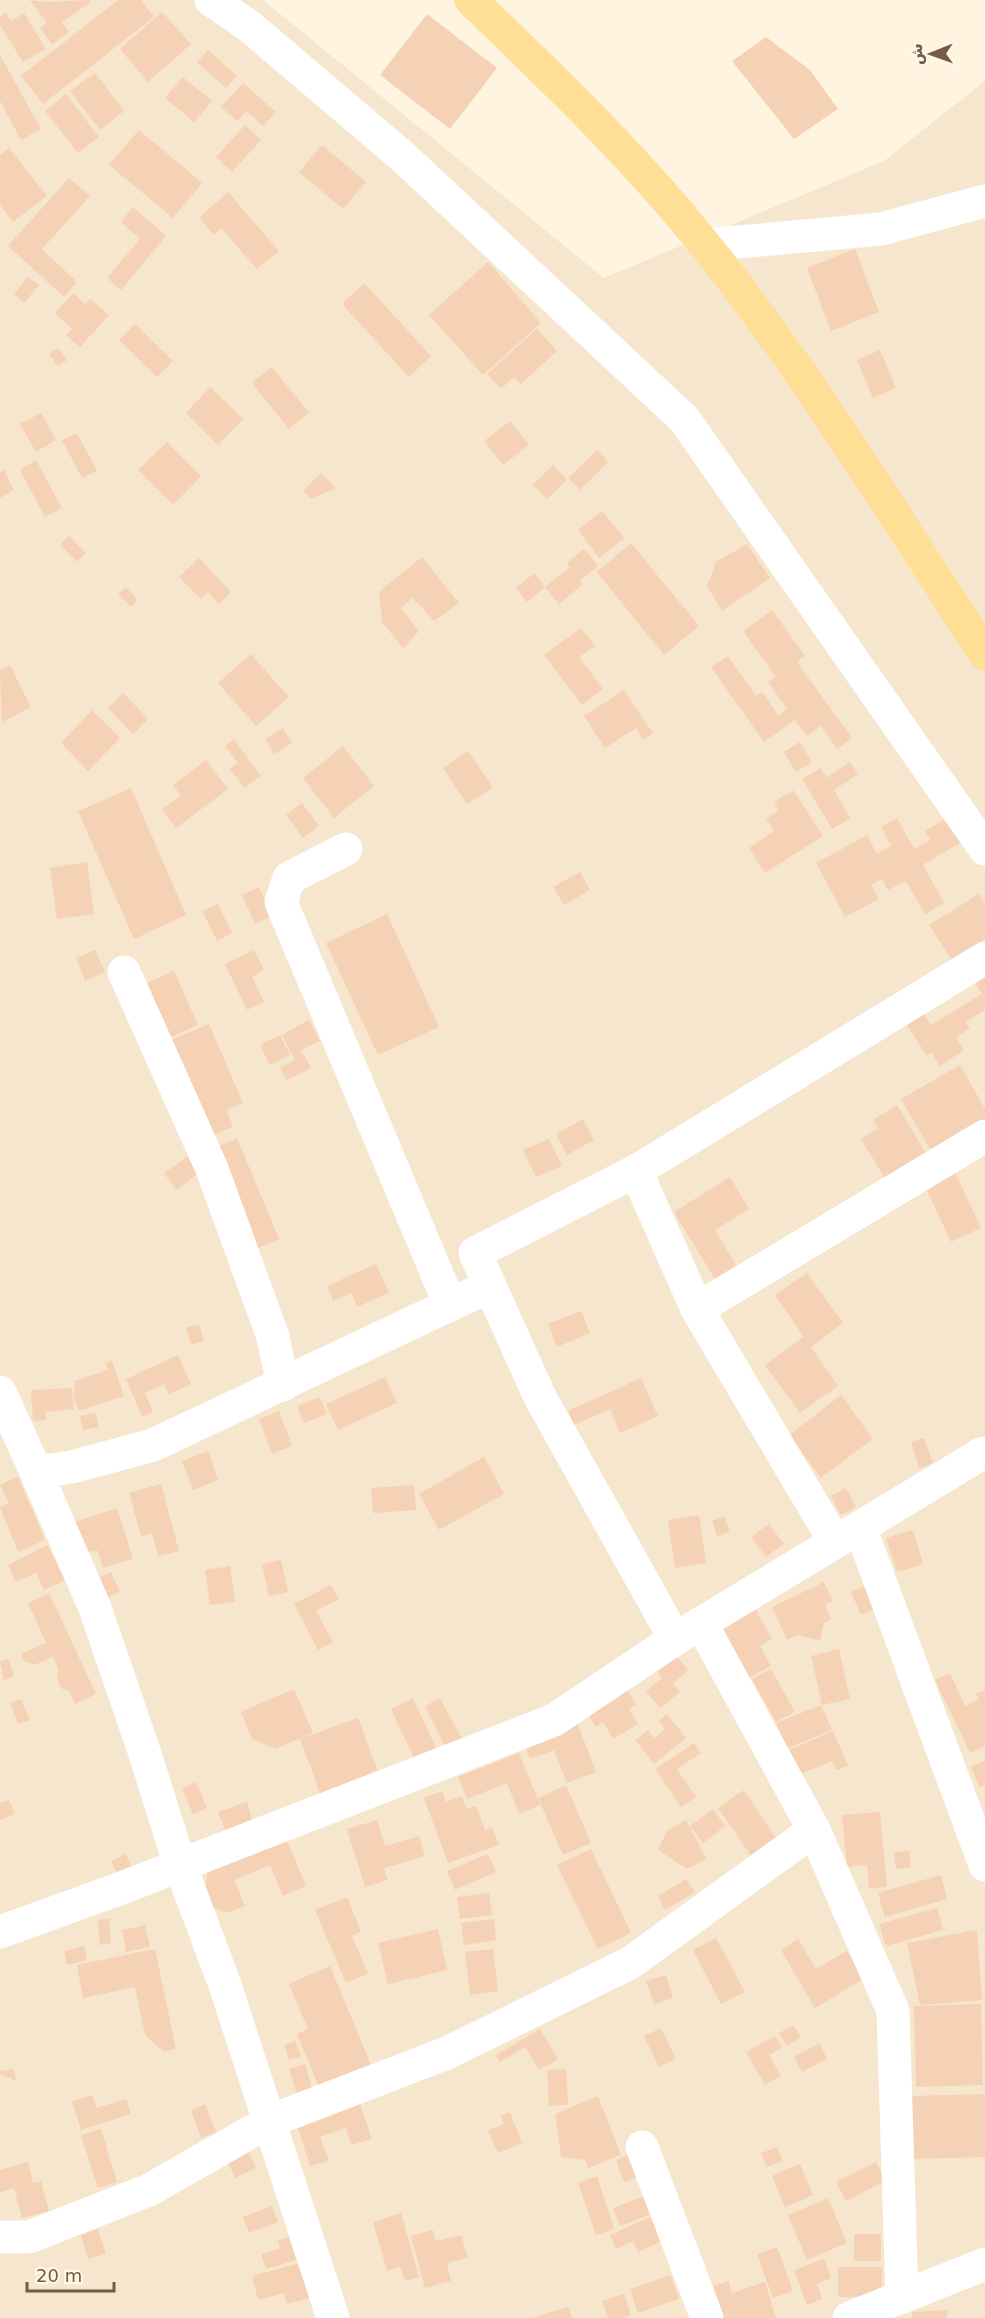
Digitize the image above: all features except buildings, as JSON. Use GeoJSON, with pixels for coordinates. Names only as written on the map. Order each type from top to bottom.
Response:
{"type":"FeatureCollection","features":[{"type":"Feature","properties":{"kind":"main road"},"geometry":{"type":"LineString","coordinates":[[471,0],[615,140],[706,246],[790,356],[985,654]]}},
{"type":"Feature","properties":{"kind":"street"},"geometry":{"type":"LineString","coordinates":[[211,0],[249,26],[402,156],[684,419],[985,849]]}},
{"type":"Feature","properties":{"kind":"street"},"geometry":{"type":"LineString","coordinates":[[706,246],[881,229],[985,201]]}},
{"type":"Feature","properties":{"kind":"street"},"geometry":{"type":"LineString","coordinates":[[346,849],[289,878],[281,902],[450,1305]]}},
{"type":"Feature","properties":{"kind":"street"},"geometry":{"type":"LineString","coordinates":[[902,2297],[893,2011],[814,1830],[540,1397],[475,1253],[636,1171],[985,958]]}},
{"type":"Feature","properties":{"kind":"street"},"geometry":{"type":"LineString","coordinates":[[123,972],[212,1169],[273,1337],[283,1385]]}},
{"type":"Feature","properties":{"kind":"street"},"geometry":{"type":"LineString","coordinates":[[697,1309],[985,1136]]}},
{"type":"Feature","properties":{"kind":"street"},"geometry":{"type":"LineString","coordinates":[[636,1171],[697,1309],[848,1535],[985,1865]]}},
{"type":"Feature","properties":{"kind":"street"},"geometry":{"type":"LineString","coordinates":[[36,1472],[72,1467],[153,1445],[490,1286]]}},
{"type":"Feature","properties":{"kind":"street"},"geometry":{"type":"LineString","coordinates":[[0,1392],[95,1608],[180,1864],[225,1986],[333,2318]]}},
{"type":"Feature","properties":{"kind":"street"},"geometry":{"type":"LineString","coordinates":[[0,1932],[554,1720],[688,1631],[985,1453]]}},
{"type":"Feature","properties":{"kind":"street"},"geometry":{"type":"LineString","coordinates":[[0,2237],[29,2237],[149,2190],[270,2121],[447,2053],[630,1963],[814,1830]]}},
{"type":"Feature","properties":{"kind":"street"},"geometry":{"type":"LineString","coordinates":[[642,2147],[707,2318]]}},
{"type":"Feature","properties":{"kind":"street"},"geometry":{"type":"LineString","coordinates":[[849,2318],[985,2264]]}},
{"type":"Feature","properties":{"kind":"shaded area"},"geometry":{"type":"Polygon","coordinates":[[[0,0],[263,0],[604,278],[884,161],[985,81],[985,2318],[0,2318],[0,0]]]}}]}
